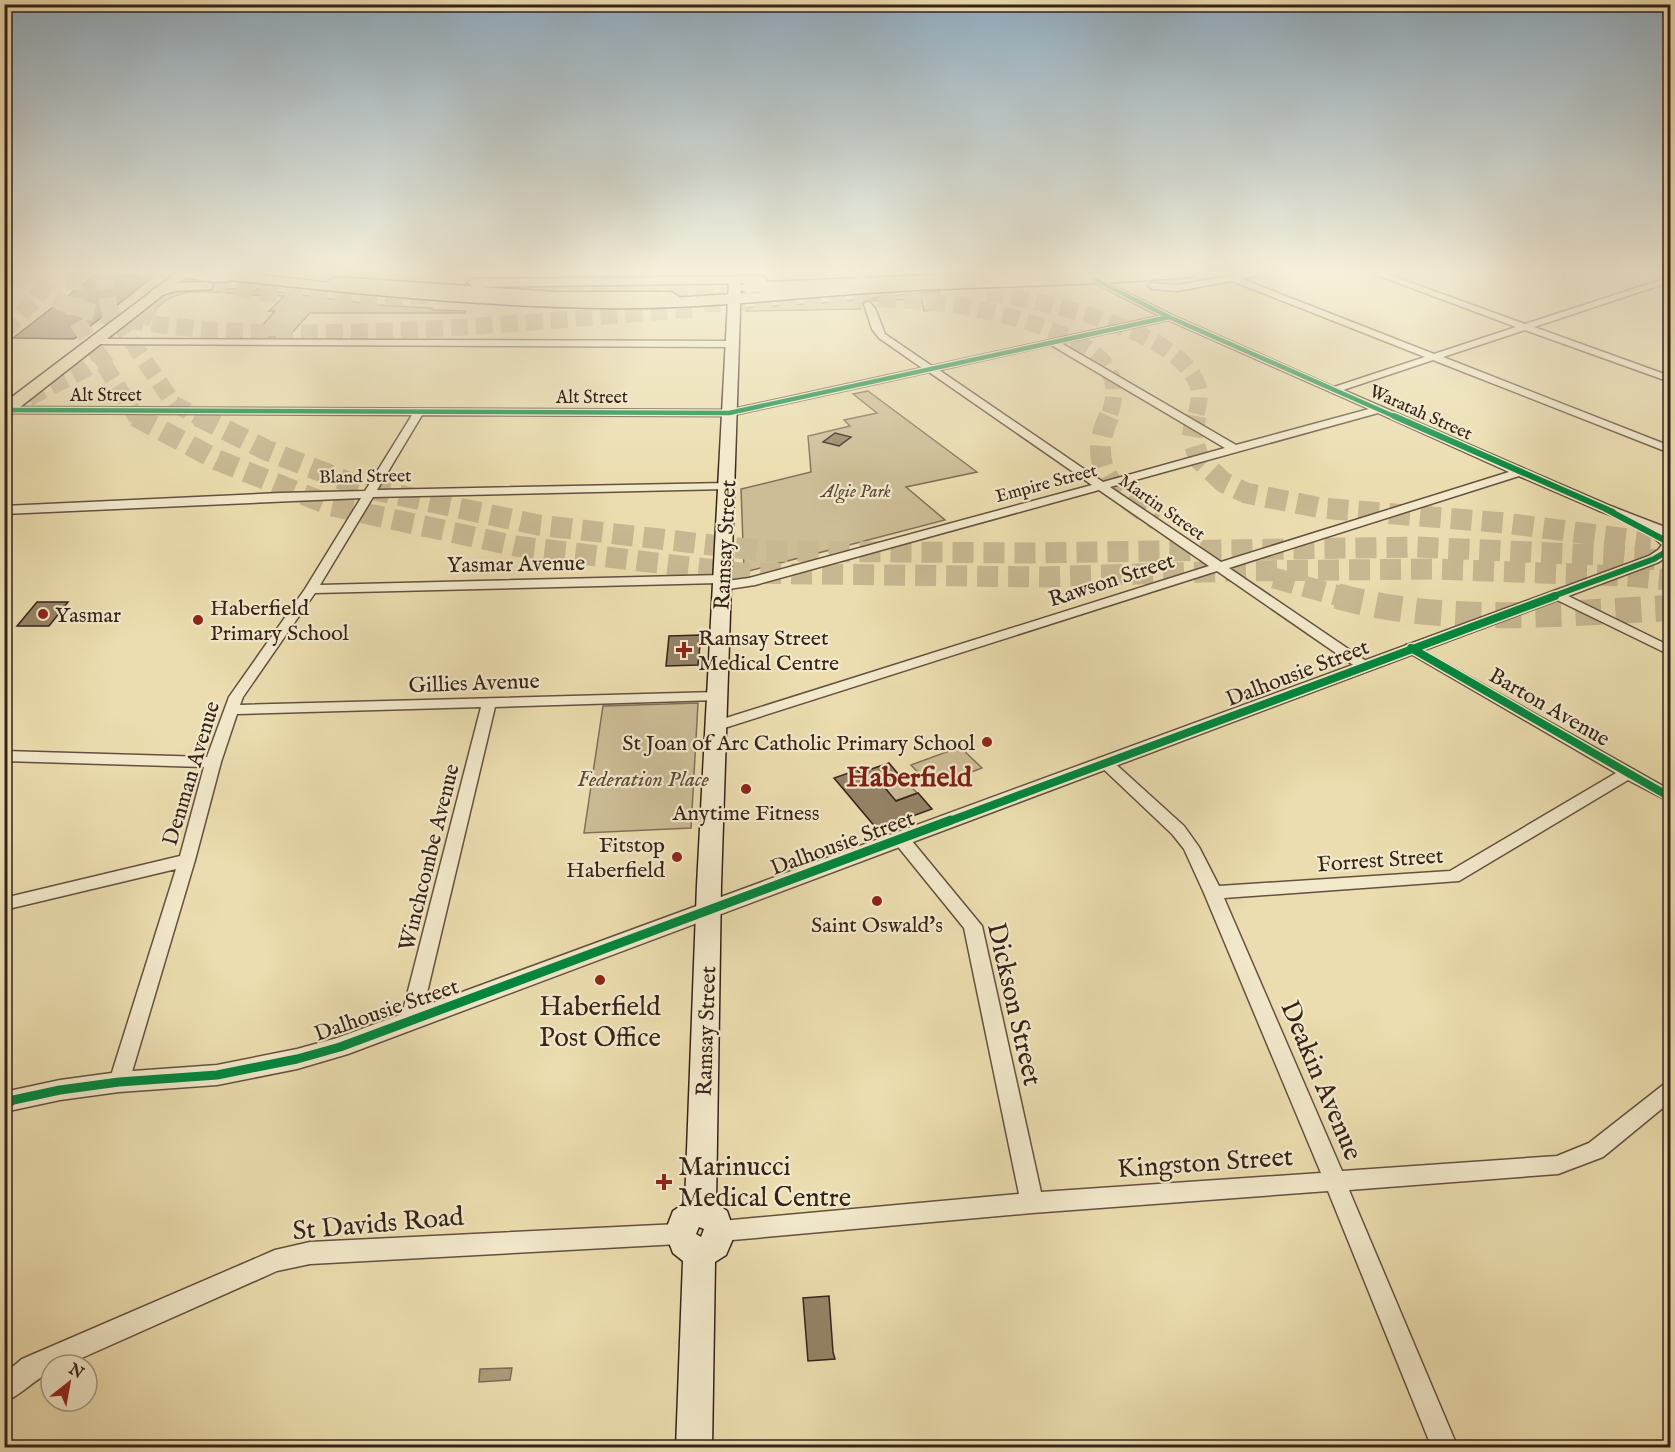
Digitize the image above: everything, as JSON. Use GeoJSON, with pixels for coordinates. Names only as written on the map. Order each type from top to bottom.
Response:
{"type":"FeatureCollection","features":[{"type":"Feature","properties":{"kind":"main road"},"geometry":{"type":"LineString","coordinates":[[5,407],[86,341]]}},
{"type":"Feature","properties":{"kind":"main road","name":"Ramsay Street"},"geometry":{"type":"LineString","coordinates":[[694,1448],[708,911],[732,341]]}},
{"type":"Feature","properties":{"kind":"main road"},"geometry":{"type":"LineString","coordinates":[[5,407],[94,342]]}},
{"type":"Feature","properties":{"kind":"street","name":"Martin Street"},"geometry":{"type":"LineString","coordinates":[[891,341],[1364,666]]}},
{"type":"Feature","properties":{"kind":"street","name":"Alt Street"},"geometry":{"type":"LineString","coordinates":[[5,407],[729,413],[1064,341]]}},
{"type":"Feature","properties":{"kind":"street","name":"Waratah Street"},"geometry":{"type":"LineString","coordinates":[[1223,341],[1519,472],[1666,533]]}},
{"type":"Feature","properties":{"kind":"street"},"geometry":{"type":"LineString","coordinates":[[1394,341],[1671,450]]}},
{"type":"Feature","properties":{"kind":"street"},"geometry":{"type":"LineString","coordinates":[[1334,390],[1485,341]]}},
{"type":"Feature","properties":{"kind":"street"},"geometry":{"type":"LineString","coordinates":[[1566,341],[1667,375]]}},
{"type":"Feature","properties":{"kind":"street"},"geometry":{"type":"LineString","coordinates":[[94,342],[732,344]]}},
{"type":"Feature","properties":{"kind":"street"},"geometry":{"type":"LineString","coordinates":[[1054,343],[1236,450]]}},
{"type":"Feature","properties":{"kind":"street","name":"Empire Street"},"geometry":{"type":"LineString","coordinates":[[722,582],[759,579],[1378,410]]}},
{"type":"Feature","properties":{"kind":"street","name":"Denman Avenue"},"geometry":{"type":"LineString","coordinates":[[119,1082],[187,860],[213,762],[236,697],[311,589],[419,412]]}},
{"type":"Feature","properties":{"kind":"street","name":"Rawson Street"},"geometry":{"type":"LineString","coordinates":[[715,726],[1519,472]]}},
{"type":"Feature","properties":{"kind":"street","name":"Bland Street"},"geometry":{"type":"LineString","coordinates":[[4,510],[370,493],[726,486]]}},
{"type":"Feature","properties":{"kind":"street","name":"Dalhousie Street"},"geometry":{"type":"LineString","coordinates":[[4,1102],[60,1090],[119,1082],[182,1079],[252,1069],[340,1047],[1654,559],[1664,553],[1666,533]]}},
{"type":"Feature","properties":{"kind":"street","name":"Yasmar Avenue"},"geometry":{"type":"LineString","coordinates":[[311,589],[722,582]]}},
{"type":"Feature","properties":{"kind":"street"},"geometry":{"type":"LineString","coordinates":[[1558,595],[1671,651]]}},
{"type":"Feature","properties":{"kind":"street","name":"Barton Avenue"},"geometry":{"type":"LineString","coordinates":[[1411,648],[1671,796]]}},
{"type":"Feature","properties":{"kind":"street","name":"Gillies Avenue"},"geometry":{"type":"LineString","coordinates":[[232,710],[717,696]]}},
{"type":"Feature","properties":{"kind":"street","name":"Winchcombe Avenue"},"geometry":{"type":"LineString","coordinates":[[410,1022],[489,703]]}},
{"type":"Feature","properties":{"kind":"street"},"geometry":{"type":"LineString","coordinates":[[4,756],[213,762]]}},
{"type":"Feature","properties":{"kind":"street","name":"Deakin Avenue"},"geometry":{"type":"LineString","coordinates":[[1105,763],[1187,838],[1213,893],[1336,1182],[1445,1448]]}},
{"type":"Feature","properties":{"kind":"street","name":"Forrest Street"},"geometry":{"type":"LineString","coordinates":[[1213,893],[1453,877],[1629,772]]}},
{"type":"Feature","properties":{"kind":"street","name":"Dickson Street"},"geometry":{"type":"LineString","coordinates":[[901,839],[973,926],[1032,1203]]}},
{"type":"Feature","properties":{"kind":"street"},"geometry":{"type":"LineString","coordinates":[[4,904],[187,860]]}},
{"type":"Feature","properties":{"kind":"street","name":"Kingston Street"},"geometry":{"type":"LineString","coordinates":[[700,1232],[848,1221],[1032,1203],[1558,1165],[1596,1150],[1671,1091]]}},
{"type":"Feature","properties":{"kind":"street","name":"St Davids Road"},"geometry":{"type":"LineString","coordinates":[[4,1390],[23,1373],[51,1359],[274,1261],[310,1253],[700,1232]]}},
{"type":"Feature","properties":{"kind":"green space","name":"Algie Park"},"geometry":{"type":"Polygon","coordinates":[[[868,391],[977,472],[906,487],[945,520],[749,571],[744,570],[741,489],[811,472],[808,436],[850,426],[844,420],[877,413],[853,394],[868,391]]]}},
{"type":"Feature","properties":{"kind":"green space","name":"Federation Place"},"geometry":{"type":"Polygon","coordinates":[[[698,703],[691,828],[584,833],[603,706],[698,703]]]}},
{"type":"Feature","properties":{"kind":"green space"},"geometry":{"type":"Polygon","coordinates":[[[960,747],[982,768],[932,787],[911,765],[960,747]]]}},
{"type":"Feature","properties":{"kind":"green space"},"geometry":{"type":"Polygon","coordinates":[[[901,776],[917,793],[889,803],[874,785],[901,776]]]}},
{"type":"Feature","properties":{"kind":"shaded area"},"geometry":{"type":"Polygon","coordinates":[[[512,1368],[510,1380],[479,1382],[480,1369],[512,1368]]]}},
{"type":"Feature","properties":{"kind":"building"},"geometry":{"type":"Polygon","coordinates":[[[835,433],[851,437],[839,446],[823,442],[835,433]]]}},
{"type":"Feature","properties":{"kind":"building","name":"Yasmar"},"geometry":{"type":"Polygon","coordinates":[[[37,602],[68,602],[49,626],[17,626],[37,602]]]}},
{"type":"Feature","properties":{"kind":"building","name":"Ramsay Street Medical Centre"},"geometry":{"type":"Polygon","coordinates":[[[701,635],[698,665],[666,666],[669,636],[701,635]]]}},
{"type":"Feature","properties":{"kind":"building"},"geometry":{"type":"Polygon","coordinates":[[[889,763],[899,775],[880,782],[896,801],[918,793],[932,809],[877,829],[834,778],[857,770],[860,773],[889,763]]]}},
{"type":"Feature","properties":{"kind":"building"},"geometry":{"type":"Polygon","coordinates":[[[829,1296],[835,1359],[808,1361],[803,1298],[829,1296]]]}},
{"type":"Feature","properties":{"kind":"tunnel"},"geometry":{"type":"LineString","coordinates":[[89,341],[100,359]]}},
{"type":"Feature","properties":{"kind":"tunnel"},"geometry":{"type":"LineString","coordinates":[[131,341],[174,404],[201,418]]}},
{"type":"Feature","properties":{"kind":"tunnel"},"geometry":{"type":"LineString","coordinates":[[1073,341],[1096,355],[1111,375],[1114,388],[1108,418]]}},
{"type":"Feature","properties":{"kind":"tunnel"},"geometry":{"type":"LineString","coordinates":[[1151,341],[1186,366],[1198,386],[1199,398],[1195,418]]}},
{"type":"Feature","properties":{"kind":"tunnel"},"geometry":{"type":"LineString","coordinates":[[100,359],[114,349]]}},
{"type":"Feature","properties":{"kind":"tunnel"},"geometry":{"type":"LineString","coordinates":[[6,409],[84,370],[100,359]]}},
{"type":"Feature","properties":{"kind":"tunnel"},"geometry":{"type":"LineString","coordinates":[[100,359],[136,417]]}},
{"type":"Feature","properties":{"kind":"tunnel"},"geometry":{"type":"LineString","coordinates":[[198,416],[266,450],[361,487],[538,525],[764,551],[1033,553],[1417,547],[1620,556],[1670,561]]}},
{"type":"Feature","properties":{"kind":"tunnel"},"geometry":{"type":"LineString","coordinates":[[1109,416],[1102,435],[1100,451],[1108,478],[1128,500],[1157,520]]}},
{"type":"Feature","properties":{"kind":"tunnel"},"geometry":{"type":"LineString","coordinates":[[1196,416],[1192,437],[1199,459],[1223,482],[1246,493],[1321,508],[1505,523],[1651,542]]}},
{"type":"Feature","properties":{"kind":"tunnel"},"geometry":{"type":"LineString","coordinates":[[136,417],[217,460],[332,506],[515,546],[740,573],[1040,577],[1237,571],[1433,569],[1628,576],[1670,580]]}},
{"type":"Feature","properties":{"kind":"tunnel"},"geometry":{"type":"LineString","coordinates":[[1274,578],[1343,597]]}},
{"type":"Feature","properties":{"kind":"tunnel"},"geometry":{"type":"LineString","coordinates":[[1337,596],[1419,611],[1461,614],[1545,614],[1670,608]]}},
{"type":"Feature","properties":{"kind":"cycle path"},"geometry":{"type":"LineString","coordinates":[[5,410],[729,413],[1060,341]]}},
{"type":"Feature","properties":{"kind":"cycle path"},"geometry":{"type":"LineString","coordinates":[[1223,341],[1613,512]]}},
{"type":"Feature","properties":{"kind":"cycle path"},"geometry":{"type":"LineString","coordinates":[[4,1102],[60,1090],[119,1082],[217,1075],[297,1059],[340,1047],[1654,559],[1664,553],[1670,543],[1604,508]]}},
{"type":"Feature","properties":{"kind":"cycle path"},"geometry":{"type":"LineString","coordinates":[[1411,648],[1670,797]]}},
{"type":"Feature","properties":{"kind":"place","name":"Yasmar"},"geometry":{"type":"Point","coordinates":[43,614]}},
{"type":"Feature","properties":{"kind":"place","name":"Haberfield Primary School"},"geometry":{"type":"Point","coordinates":[198,620]}},
{"type":"Feature","properties":{"kind":"place","name":"Ramsay Street Medical Centre"},"geometry":{"type":"Point","coordinates":[684,650]}},
{"type":"Feature","properties":{"kind":"place","name":"St Joan of Arc Catholic Primary School"},"geometry":{"type":"Point","coordinates":[987,742]}},
{"type":"Feature","properties":{"kind":"place","name":"Anytime Fitness"},"geometry":{"type":"Point","coordinates":[746,789]}},
{"type":"Feature","properties":{"kind":"place","name":"Fitstop Haberfield"},"geometry":{"type":"Point","coordinates":[677,857]}},
{"type":"Feature","properties":{"kind":"place","name":"Saint Oswald's"},"geometry":{"type":"Point","coordinates":[877,901]}},
{"type":"Feature","properties":{"kind":"place","name":"Haberfield Post Office"},"geometry":{"type":"Point","coordinates":[600,980]}},
{"type":"Feature","properties":{"kind":"place","name":"Marinucci Medical Centre"},"geometry":{"type":"Point","coordinates":[664,1182]}},
{"type":"Feature","properties":{"kind":"district","name":"Haberfield"},"geometry":{"type":"Point","coordinates":[909,776]}}]}
